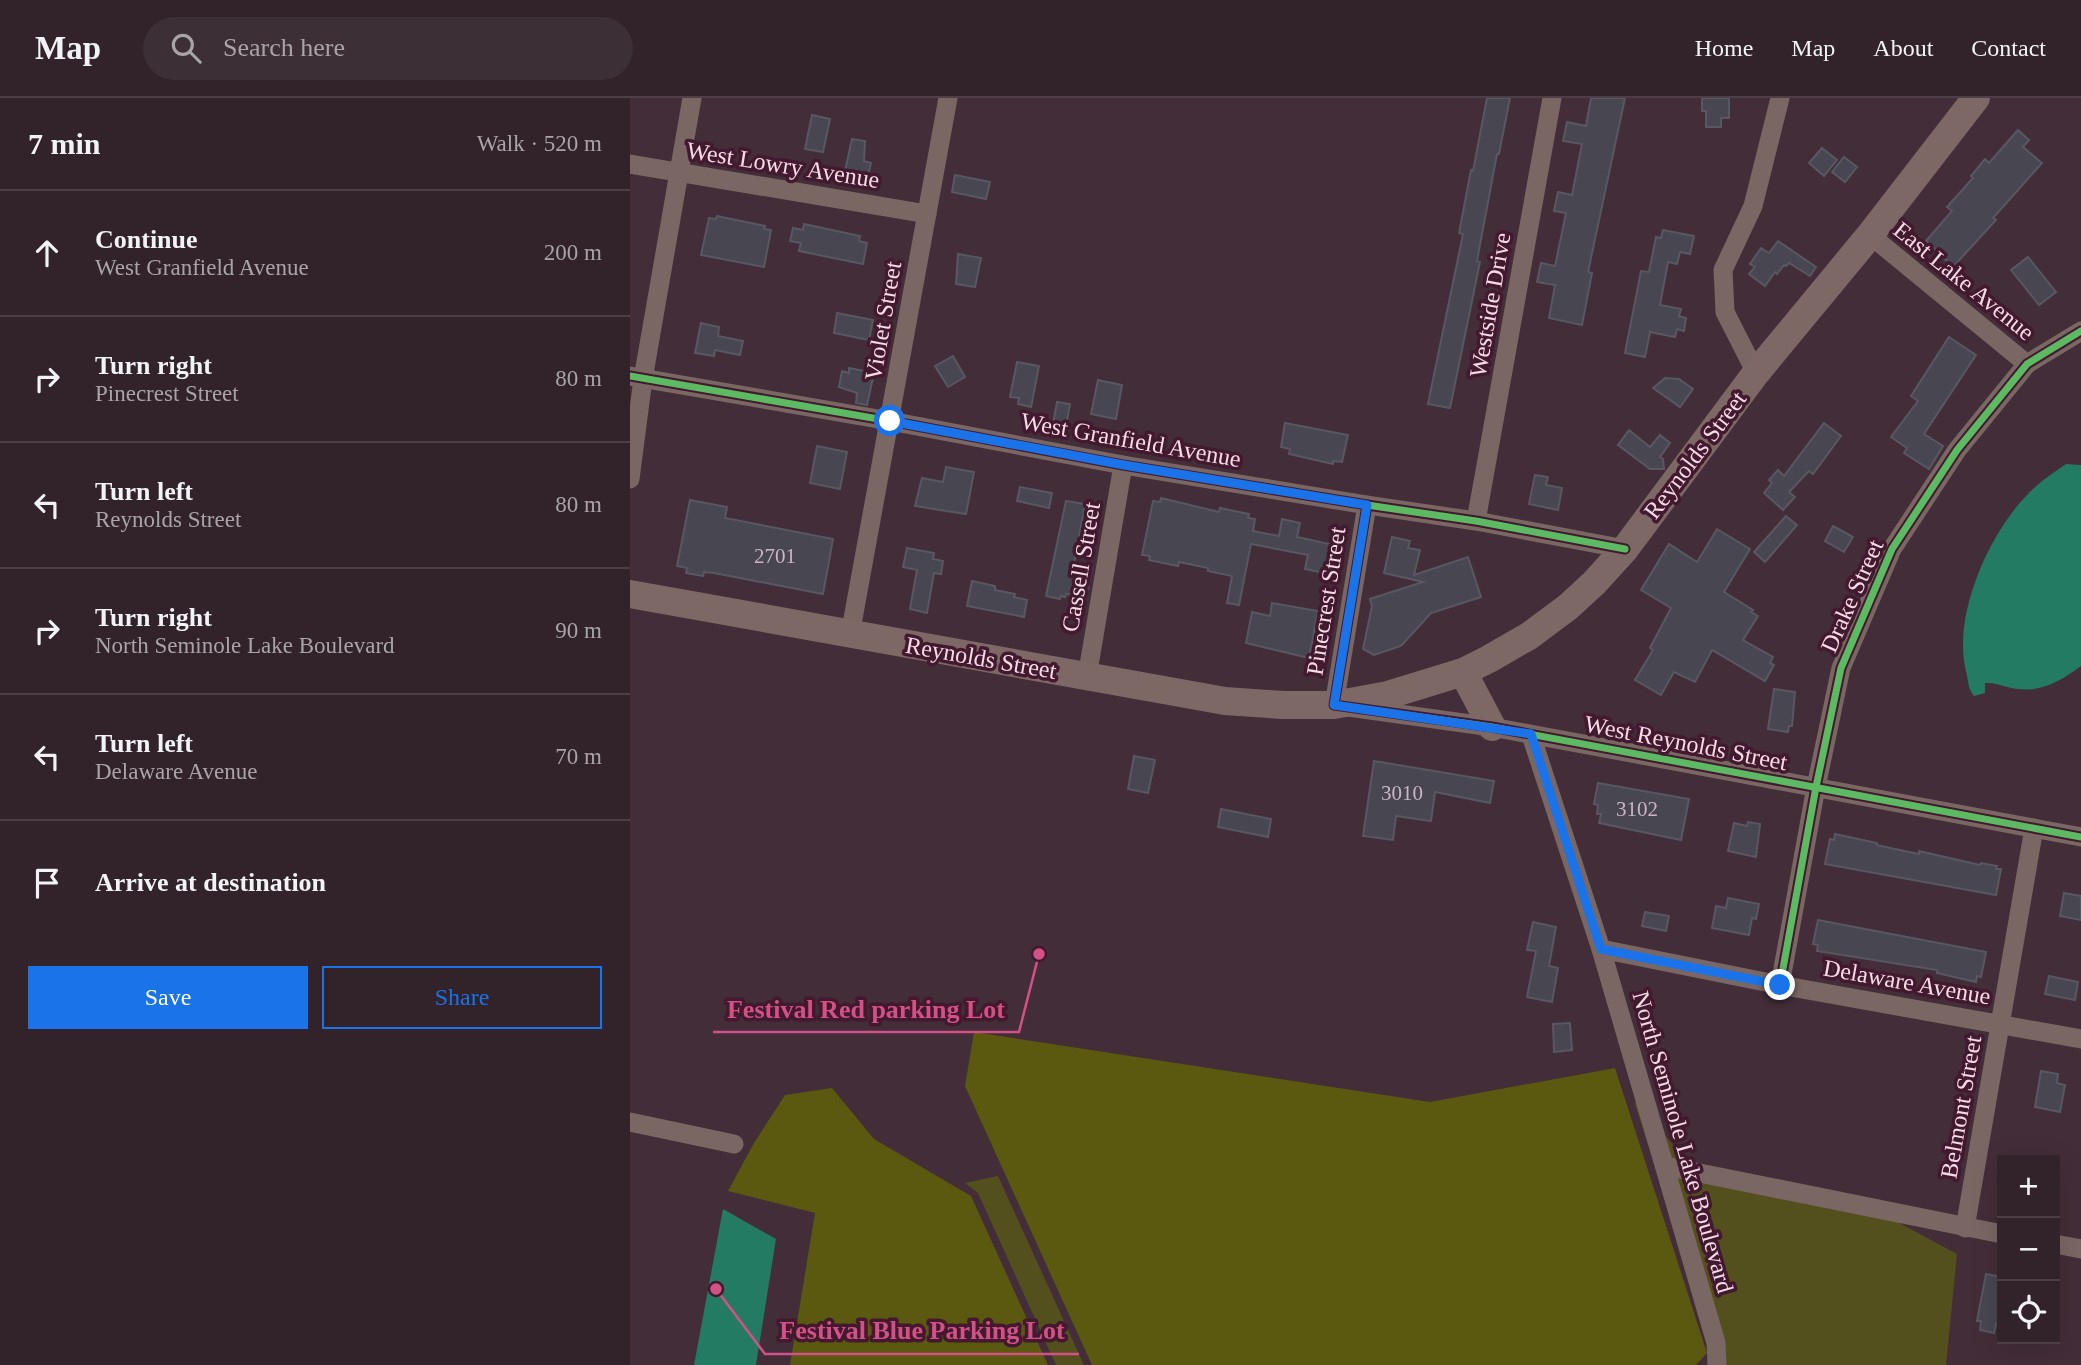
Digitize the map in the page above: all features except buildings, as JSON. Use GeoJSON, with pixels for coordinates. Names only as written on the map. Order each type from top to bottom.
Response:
{"type":"FeatureCollection","features":[{"type":"Feature","properties":{"kind":"main road","name":"Reynolds Street"},"geometry":{"type":"LineString","coordinates":[[630,594],[1225,701],[1334,705],[1388,695],[1463,672],[1529,636],[1568,607],[1625,549],[1756,373],[1870,235],[1976,98]]}},
{"type":"Feature","properties":{"kind":"main road"},"geometry":{"type":"LineString","coordinates":[[1463,672],[1492,727]]}},
{"type":"Feature","properties":{"kind":"street"},"geometry":{"type":"LineString","coordinates":[[630,479],[636,377],[679,173],[691,98]]}},
{"type":"Feature","properties":{"kind":"street","name":"Violet Street"},"geometry":{"type":"LineString","coordinates":[[850,635],[948,98]]}},
{"type":"Feature","properties":{"kind":"street","name":"Westside Drive"},"geometry":{"type":"LineString","coordinates":[[1476,521],[1552,98]]}},
{"type":"Feature","properties":{"kind":"street"},"geometry":{"type":"LineString","coordinates":[[1756,373],[1725,312],[1723,270],[1753,205],[1780,98]]}},
{"type":"Feature","properties":{"kind":"street","name":"West Lowry Avenue"},"geometry":{"type":"LineString","coordinates":[[630,164],[927,214]]}},
{"type":"Feature","properties":{"kind":"street","name":"East Lake Avenue"},"geometry":{"type":"LineString","coordinates":[[1870,235],[2028,364]]}},
{"type":"Feature","properties":{"kind":"street","name":"Drake Street"},"geometry":{"type":"LineString","coordinates":[[1780,985],[1841,668],[1892,549],[1957,450],[2028,364],[2081,331]]}},
{"type":"Feature","properties":{"kind":"street","name":"West Granfield Avenue"},"geometry":{"type":"LineString","coordinates":[[636,377],[1124,465],[1476,521],[1625,549]]}},
{"type":"Feature","properties":{"kind":"street","name":"Cassell Street"},"geometry":{"type":"LineString","coordinates":[[1087,677],[1124,465]]}},
{"type":"Feature","properties":{"kind":"street","name":"Pinecrest Street"},"geometry":{"type":"LineString","coordinates":[[1334,705],[1367,505]]}},
{"type":"Feature","properties":{"kind":"street","name":"Reynolds Street"},"geometry":{"type":"LineString","coordinates":[[1334,705],[1531,734]]}},
{"type":"Feature","properties":{"kind":"street","name":"West Reynolds Street"},"geometry":{"type":"LineString","coordinates":[[1531,734],[2081,837]]}},
{"type":"Feature","properties":{"kind":"street","name":"North Seminole Lake Boulevard"},"geometry":{"type":"LineString","coordinates":[[1531,734],[1601,949],[1665,1166],[1716,1343],[1717,1365]]}},
{"type":"Feature","properties":{"kind":"street","name":"Belmont Street"},"geometry":{"type":"LineString","coordinates":[[1965,1227],[2034,828]]}},
{"type":"Feature","properties":{"kind":"street","name":"Delaware Avenue"},"geometry":{"type":"LineString","coordinates":[[1601,949],[1780,985],[2081,1039]]}},
{"type":"Feature","properties":{"kind":"street"},"geometry":{"type":"LineString","coordinates":[[630,1122],[734,1144]]}},
{"type":"Feature","properties":{"kind":"street"},"geometry":{"type":"LineString","coordinates":[[1665,1166],[1997,1233]]}},
{"type":"Feature","properties":{"kind":"street"},"geometry":{"type":"LineString","coordinates":[[2060,1245],[2081,1249]]}},
{"type":"Feature","properties":{"kind":"shaded area"},"geometry":{"type":"Polygon","coordinates":[[[2066,464],[2081,465],[2081,666],[2044,687],[2018,689],[1985,683],[1985,693],[1974,696],[1968,684],[1963,649],[1964,626],[1977,576],[2000,530],[2014,511],[2028,494],[2066,464]]]}},
{"type":"Feature","properties":{"kind":"shaded area"},"geometry":{"type":"Polygon","coordinates":[[[974,1032],[1430,1102],[1615,1068],[1707,1353],[1696,1365],[1092,1365],[965,1086],[974,1032]]]}},
{"type":"Feature","properties":{"kind":"shaded area"},"geometry":{"type":"Polygon","coordinates":[[[832,1088],[874,1139],[971,1196],[1048,1365],[790,1365],[815,1213],[728,1191],[754,1143],[785,1095],[832,1088]]]}},
{"type":"Feature","properties":{"kind":"shaded area"},"geometry":{"type":"Polygon","coordinates":[[[1634,1101],[1691,1165],[1866,1205],[1957,1254],[1946,1365],[1706,1365],[1712,1359],[1714,1350],[1634,1101]]]}},
{"type":"Feature","properties":{"kind":"shaded area"},"geometry":{"type":"Polygon","coordinates":[[[998,1176],[1084,1365],[1056,1365],[978,1193],[965,1183],[998,1176]]]}},
{"type":"Feature","properties":{"kind":"shaded area"},"geometry":{"type":"Polygon","coordinates":[[[723,1209],[776,1239],[756,1365],[694,1365],[723,1209]]]}},
{"type":"Feature","properties":{"kind":"cycle path"},"geometry":{"type":"LineString","coordinates":[[1780,985],[1841,668],[1892,549],[1957,450],[2027,364],[2081,331]]}},
{"type":"Feature","properties":{"kind":"cycle path"},"geometry":{"type":"LineString","coordinates":[[630,376],[1123,465],[1476,521],[1625,549]]}},
{"type":"Feature","properties":{"kind":"cycle path"},"geometry":{"type":"LineString","coordinates":[[1367,505],[1334,705],[1492,727],[2081,837]]}},
{"type":"Feature","properties":{"kind":"place","name":"Festival Red parking Lot"},"geometry":{"type":"Point","coordinates":[1039,954]}},
{"type":"Feature","properties":{"kind":"place","name":"Festival Blue Parking Lot"},"geometry":{"type":"Point","coordinates":[716,1289]}},
{"type":"Feature","properties":{"kind":"route"},"geometry":{"type":"LineString","coordinates":[[890,421],[1124,465],[1367,505],[1334,705],[1531,734],[1601,949],[1780,985]]}}]}
